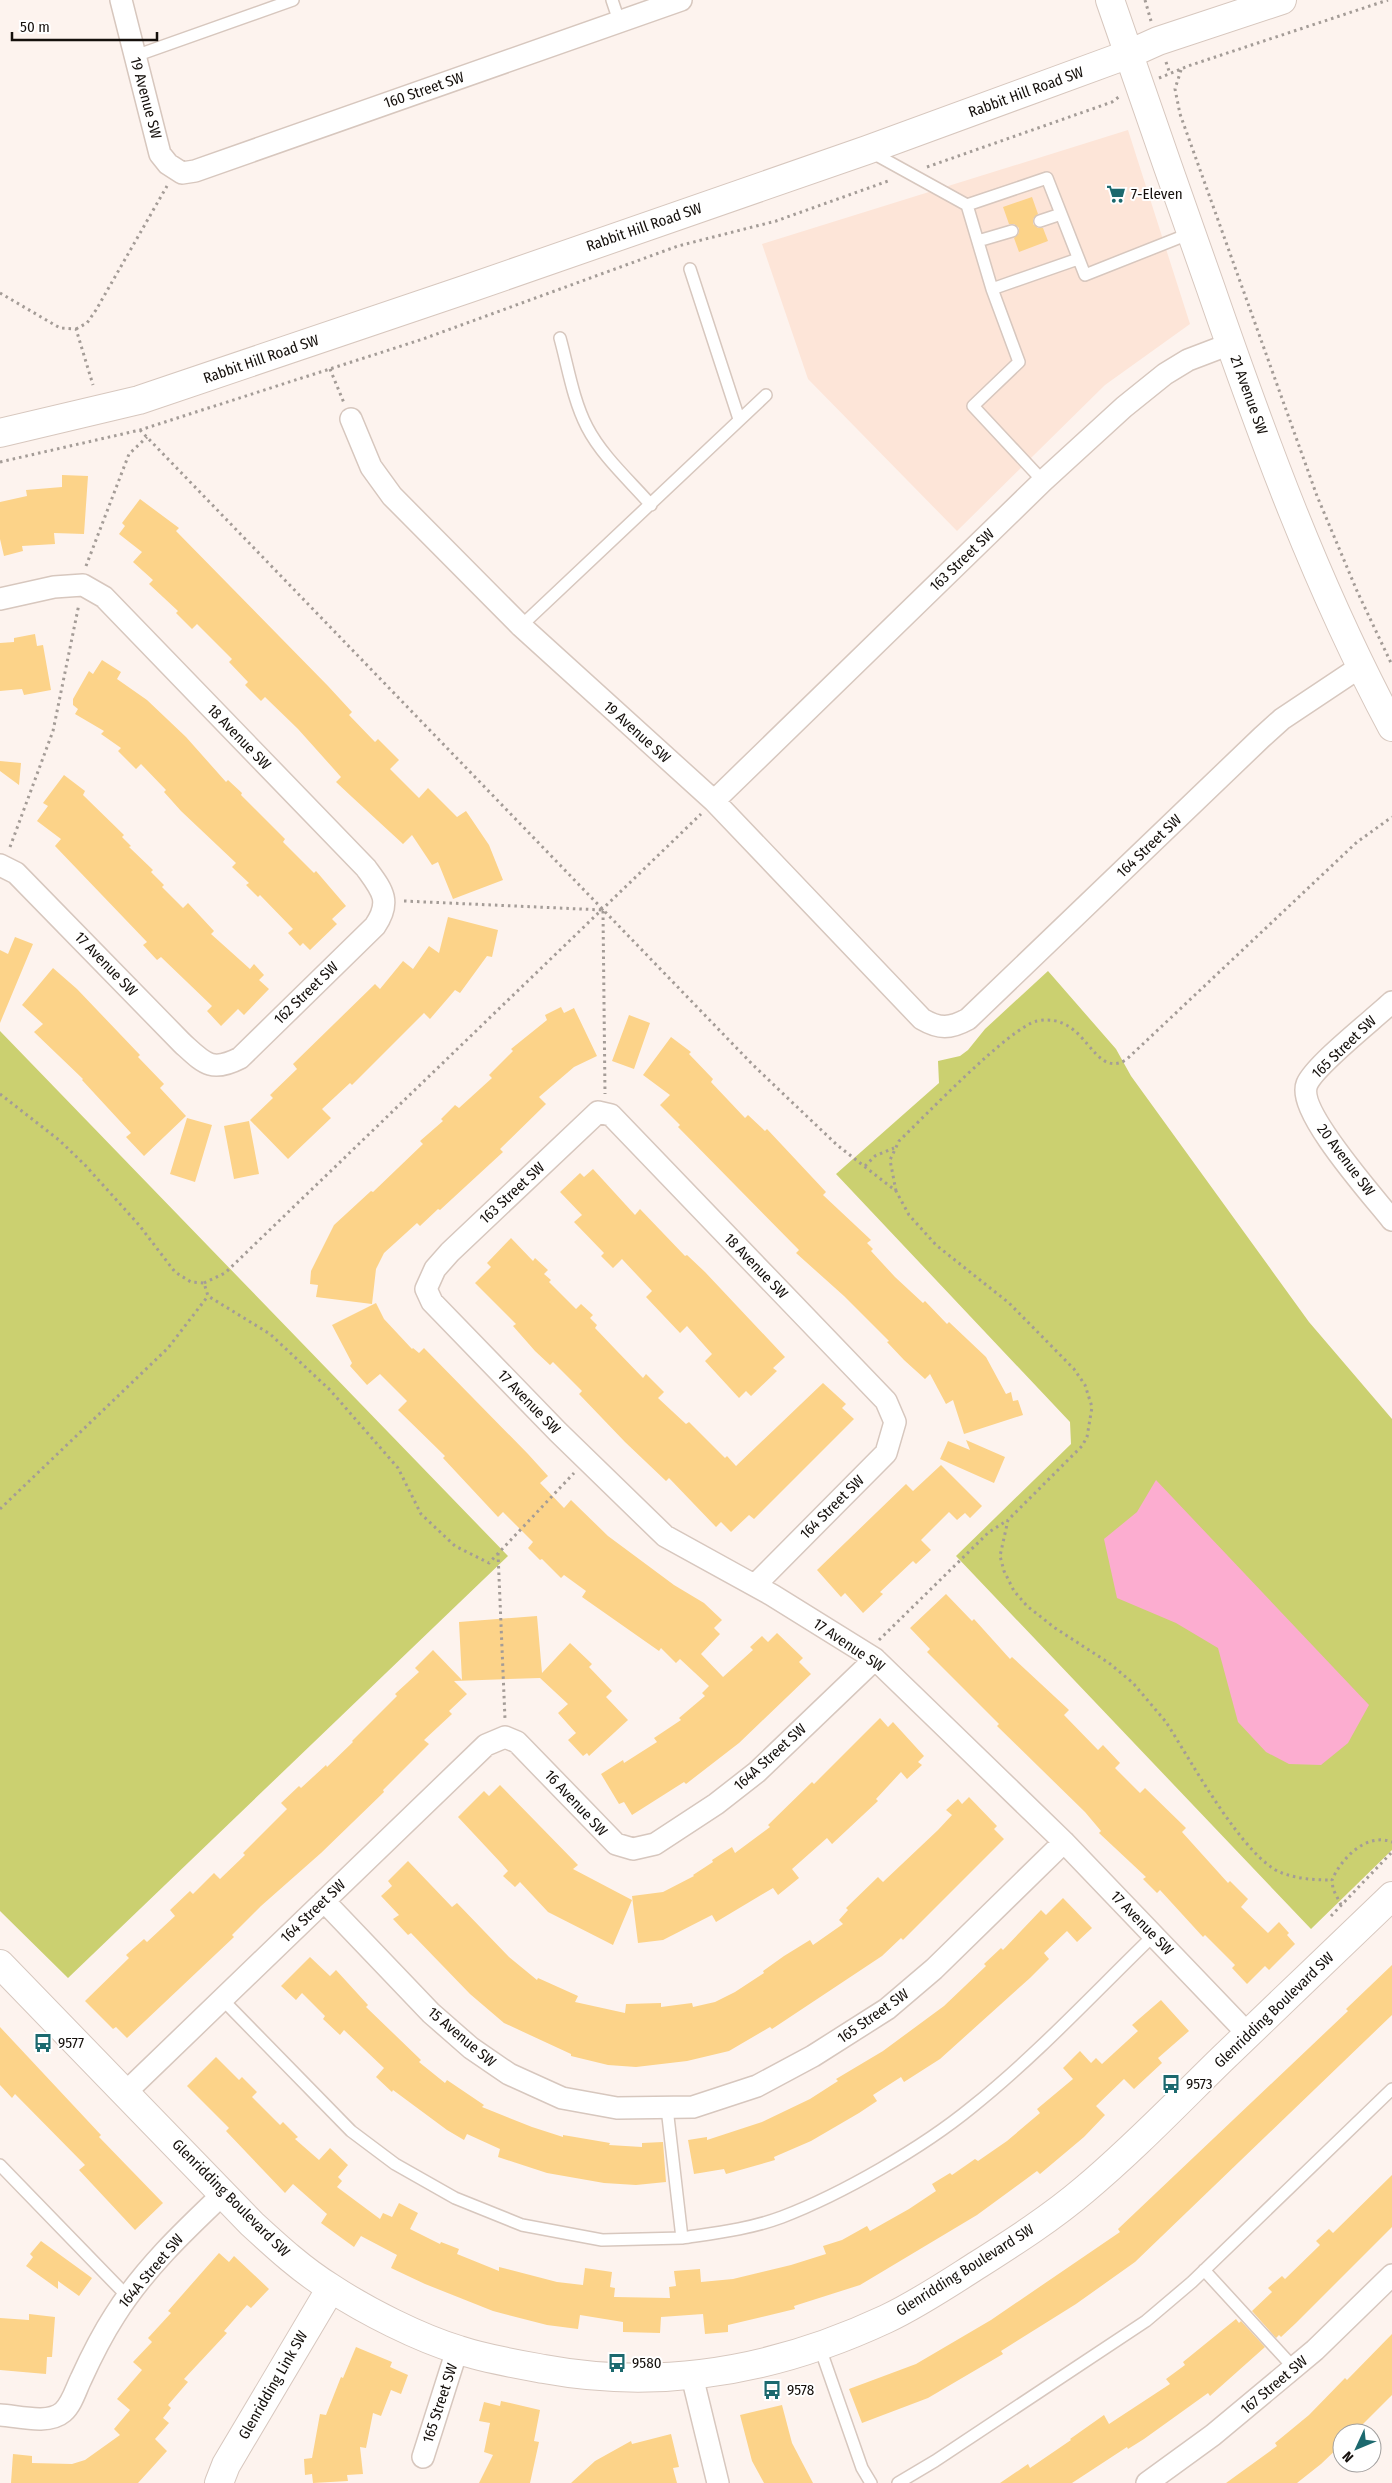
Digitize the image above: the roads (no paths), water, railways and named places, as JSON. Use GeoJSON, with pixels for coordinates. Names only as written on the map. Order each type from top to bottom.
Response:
{"type":"FeatureCollection","features":[{"type":"Feature","properties":{"kind":"street","name":"19 Avenue SW"},"geometry":{"type":"LineString","coordinates":[[121,0],[160,154],[172,167]]}},
{"type":"Feature","properties":{"kind":"street","name":"160 Street SW"},"geometry":{"type":"LineString","coordinates":[[172,167],[182,173],[195,171],[681,0]]}},
{"type":"Feature","properties":{"kind":"street","name":"21 Avenue SW"},"geometry":{"type":"LineString","coordinates":[[1110,0],[1284,493],[1360,667],[1392,727]]}},
{"type":"Feature","properties":{"kind":"street","name":"Rabbit Hill Road SW"},"geometry":{"type":"LineString","coordinates":[[0,433],[139,400],[467,289],[867,150],[1129,54],[1158,41],[1282,0]]}},
{"type":"Feature","properties":{"kind":"street","name":"163 Street SW"},"geometry":{"type":"LineString","coordinates":[[714,802],[1043,480],[1124,407],[1165,374],[1188,360],[1230,344]]}},
{"type":"Feature","properties":{"kind":"street","name":"19 Avenue SW"},"geometry":{"type":"LineString","coordinates":[[351,420],[371,467],[392,496],[522,626],[714,802],[922,1019],[942,1028]]}},
{"type":"Feature","properties":{"kind":"street","name":"18 Avenue SW"},"geometry":{"type":"LineString","coordinates":[[0,599],[54,587],[83,585],[104,597],[366,868],[379,885],[385,900]]}},
{"type":"Feature","properties":{"kind":"street","name":"164 Street SW"},"geometry":{"type":"LineString","coordinates":[[942,1028],[955,1026],[968,1019],[1262,737],[1290,714],[1360,667]]}},
{"type":"Feature","properties":{"kind":"street","name":"17 Avenue SW"},"geometry":{"type":"LineString","coordinates":[[2,866],[22,879],[182,1043],[196,1056],[211,1065]]}},
{"type":"Feature","properties":{"kind":"street","name":"162 Street SW"},"geometry":{"type":"LineString","coordinates":[[211,1065],[223,1066],[240,1058],[375,926],[383,913],[385,900]]}},
{"type":"Feature","properties":{"kind":"street","name":"165 Street SW"},"geometry":{"type":"LineString","coordinates":[[1305,1097],[1306,1084],[1316,1070],[1392,1002]]}},
{"type":"Feature","properties":{"kind":"street","name":"20 Avenue SW"},"geometry":{"type":"LineString","coordinates":[[1305,1097],[1322,1131],[1392,1220]]}},
{"type":"Feature","properties":{"kind":"street","name":"163 Street SW"},"geometry":{"type":"LineString","coordinates":[[426,1289],[435,1269],[450,1252],[598,1112],[608,1114]]}},
{"type":"Feature","properties":{"kind":"street","name":"18 Avenue SW"},"geometry":{"type":"LineString","coordinates":[[608,1114],[886,1401],[896,1422]]}},
{"type":"Feature","properties":{"kind":"street","name":"17 Avenue SW"},"geometry":{"type":"LineString","coordinates":[[426,1289],[432,1302],[587,1460],[665,1536],[755,1585],[871,1656],[1064,1842],[1248,2034]]}},
{"type":"Feature","properties":{"kind":"street","name":"164 Street SW"},"geometry":{"type":"LineString","coordinates":[[755,1585],[886,1453],[896,1422]]}},
{"type":"Feature","properties":{"kind":"street","name":"164A Street SW"},"geometry":{"type":"LineString","coordinates":[[655,1844],[716,1804],[757,1772],[871,1656]]}},
{"type":"Feature","properties":{"kind":"street","name":"164 Street SW"},"geometry":{"type":"LineString","coordinates":[[126,2092],[476,1753],[486,1745],[506,1737]]}},
{"type":"Feature","properties":{"kind":"street","name":"16 Avenue SW"},"geometry":{"type":"LineString","coordinates":[[506,1737],[517,1742],[527,1750],[616,1844],[633,1849],[655,1844]]}},
{"type":"Feature","properties":{"kind":"street","name":"165 Street SW"},"geometry":{"type":"LineString","coordinates":[[667,2108],[693,2107],[757,2086],[813,2056],[888,2009],[934,1969],[1064,1842]]}},
{"type":"Feature","properties":{"kind":"street","name":"Glenridding Boulevard SW"},"geometry":{"type":"LineString","coordinates":[[0,1964],[252,2224],[292,2260],[331,2288],[395,2323],[457,2350],[523,2366],[588,2377],[644,2379],[692,2376],[766,2363],[820,2348],[889,2318],[940,2289],[1052,2215],[1116,2162],[1392,1896]]}},
{"type":"Feature","properties":{"kind":"street","name":"15 Avenue SW"},"geometry":{"type":"LineString","coordinates":[[324,1901],[431,2013],[471,2048],[509,2074],[562,2098],[617,2108],[667,2108]]}},
{"type":"Feature","properties":{"kind":"street","name":"164A Street SW"},"geometry":{"type":"LineString","coordinates":[[0,2415],[44,2418],[54,2417],[64,2412],[72,2400],[100,2341],[128,2296],[178,2237],[224,2194]]}},
{"type":"Feature","properties":{"kind":"street","name":"167 Street SW"},"geometry":{"type":"LineString","coordinates":[[1147,2483],[1213,2435],[1294,2368],[1392,2275]]}},
{"type":"Feature","properties":{"kind":"street","name":"Glenridding Link SW"},"geometry":{"type":"LineString","coordinates":[[219,2483],[226,2465],[331,2288]]}},
{"type":"Feature","properties":{"kind":"street","name":"165 Street SW"},"geometry":{"type":"LineString","coordinates":[[423,2457],[457,2350]]}},
{"type":"Feature","properties":{"kind":"street"},"geometry":{"type":"LineString","coordinates":[[692,2376],[718,2483]]}},
{"type":"Feature","properties":{"kind":"lane"},"geometry":{"type":"LineString","coordinates":[[135,56],[293,0]]}},
{"type":"Feature","properties":{"kind":"lane"},"geometry":{"type":"LineString","coordinates":[[612,0],[619,21]]}},
{"type":"Feature","properties":{"kind":"lane"},"geometry":{"type":"LineString","coordinates":[[867,150],[967,205],[992,289],[1019,362],[973,406],[1043,480]]}},
{"type":"Feature","properties":{"kind":"lane"},"geometry":{"type":"LineString","coordinates":[[967,205],[1047,178],[1085,275],[1191,233]]}},
{"type":"Feature","properties":{"kind":"lane"},"geometry":{"type":"LineString","coordinates":[[1040,221],[1061,214]]}},
{"type":"Feature","properties":{"kind":"lane"},"geometry":{"type":"LineString","coordinates":[[978,241],[1012,230]]}},
{"type":"Feature","properties":{"kind":"lane"},"geometry":{"type":"LineString","coordinates":[[992,289],[1078,259]]}},
{"type":"Feature","properties":{"kind":"lane"},"geometry":{"type":"LineString","coordinates":[[690,269],[739,419]]}},
{"type":"Feature","properties":{"kind":"lane"},"geometry":{"type":"LineString","coordinates":[[560,338],[580,411],[588,428],[608,457],[651,505]]}},
{"type":"Feature","properties":{"kind":"lane"},"geometry":{"type":"LineString","coordinates":[[522,626],[766,395]]}},
{"type":"Feature","properties":{"kind":"lane"},"geometry":{"type":"LineString","coordinates":[[221,1998],[351,2131],[395,2164],[455,2198],[522,2225],[602,2240],[682,2238],[733,2231],[781,2217],[841,2190],[911,2149],[971,2108],[986,2095],[1154,1935]]}},
{"type":"Feature","properties":{"kind":"lane"},"geometry":{"type":"LineString","coordinates":[[898,2483],[935,2461],[1146,2321],[1204,2270],[1392,2089]]}},
{"type":"Feature","properties":{"kind":"lane"},"geometry":{"type":"LineString","coordinates":[[667,2108],[682,2238]]}},
{"type":"Feature","properties":{"kind":"lane"},"geometry":{"type":"LineString","coordinates":[[0,2165],[128,2296]]}},
{"type":"Feature","properties":{"kind":"lane"},"geometry":{"type":"LineString","coordinates":[[1204,2270],[1294,2368]]}},
{"type":"Feature","properties":{"kind":"lane"},"geometry":{"type":"LineString","coordinates":[[820,2348],[862,2468],[871,2483]]}},
{"type":"Feature","properties":{"kind":"place","name":"7-Eleven"},"geometry":{"type":"Point","coordinates":[1116,194]}},
{"type":"Feature","properties":{"kind":"place","name":"9577"},"geometry":{"type":"Point","coordinates":[43,2043]}},
{"type":"Feature","properties":{"kind":"place","name":"9573"},"geometry":{"type":"Point","coordinates":[1171,2084]}},
{"type":"Feature","properties":{"kind":"place","name":"9580"},"geometry":{"type":"Point","coordinates":[617,2363]}},
{"type":"Feature","properties":{"kind":"place","name":"9578"},"geometry":{"type":"Point","coordinates":[772,2390]}}]}
